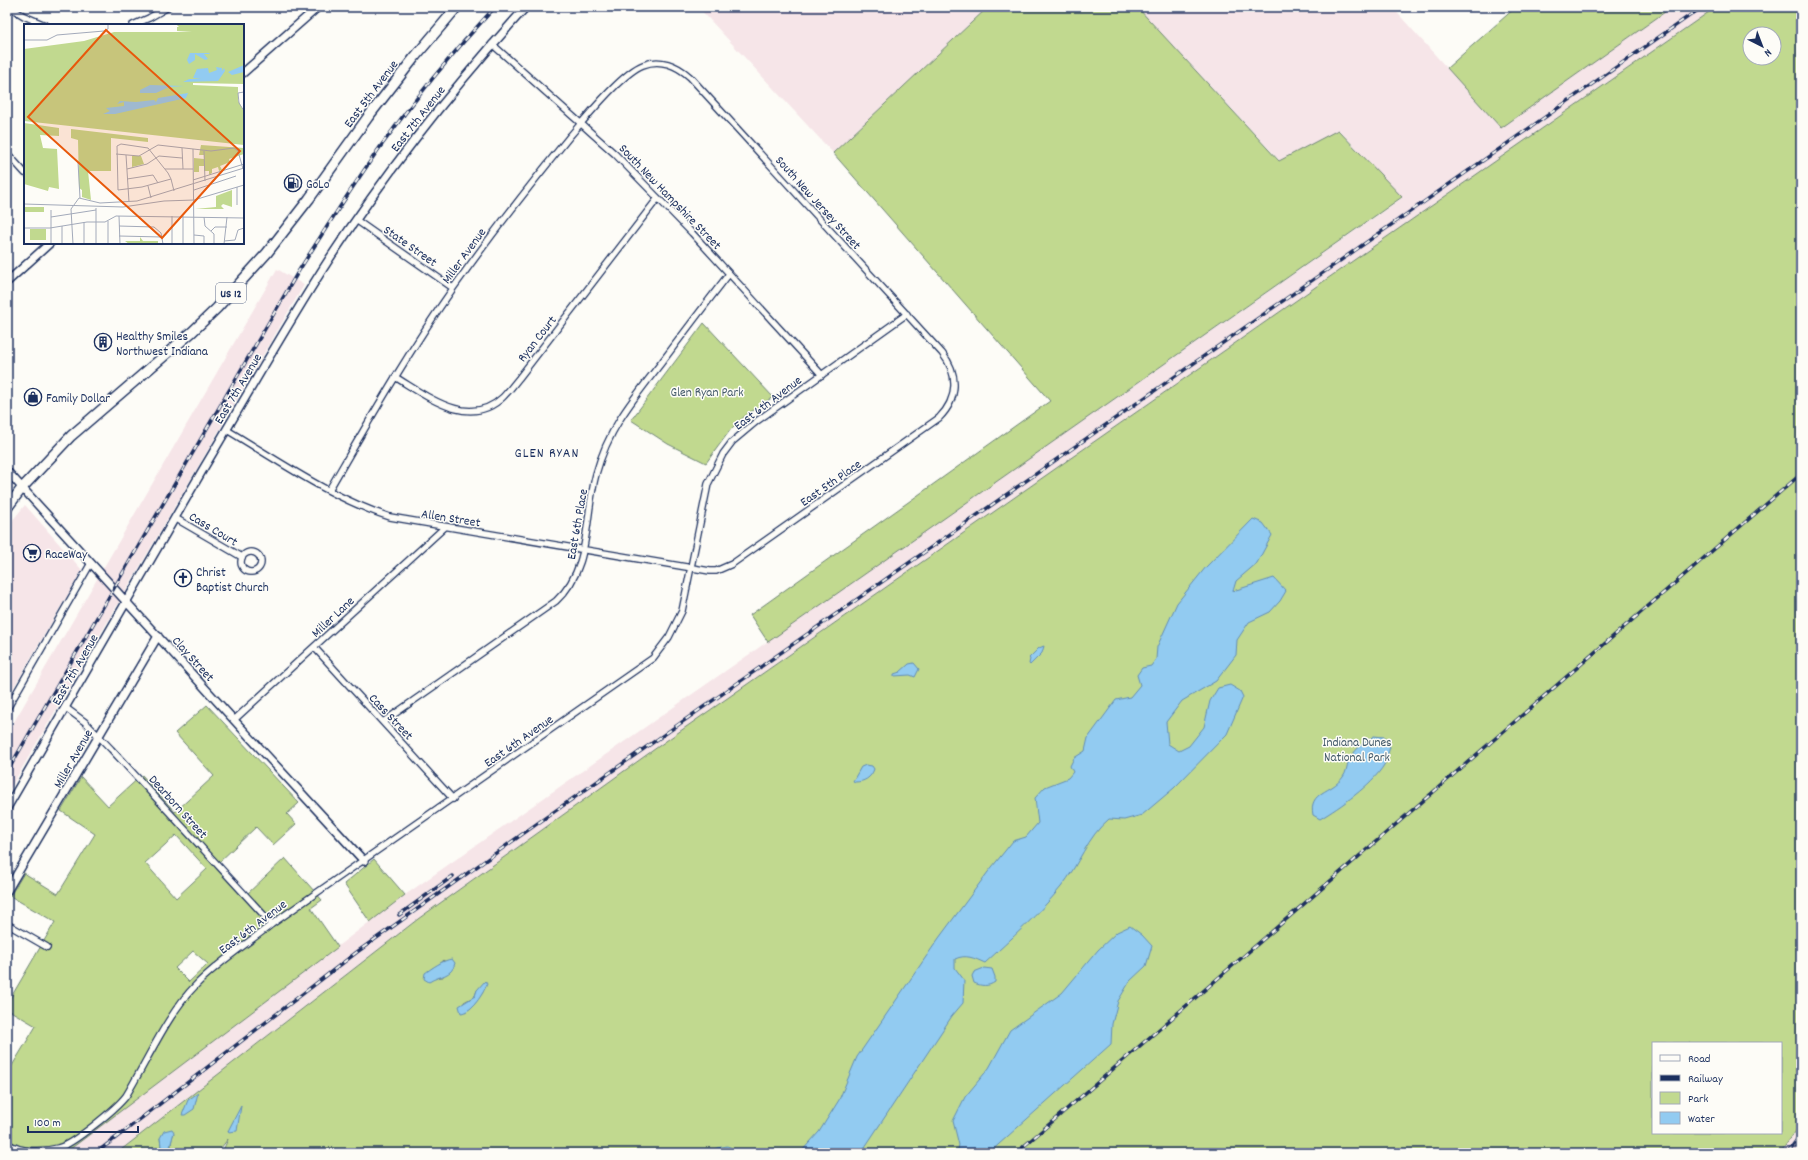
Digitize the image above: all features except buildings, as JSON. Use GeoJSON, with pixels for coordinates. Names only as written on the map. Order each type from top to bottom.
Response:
{"type":"FeatureCollection","features":[{"type":"Feature","properties":{"kind":"main road","name":"East 5th Avenue"},"geometry":{"type":"LineString","coordinates":[[22,488],[85,423],[162,358],[217,308],[276,242],[368,117],[414,58],[457,7]]}},
{"type":"Feature","properties":{"kind":"main road","name":"US 12"},"geometry":{"type":"LineString","coordinates":[[7,508],[22,488]]}},
{"type":"Feature","properties":{"kind":"street"},"geometry":{"type":"LineString","coordinates":[[135,24],[168,7]]}},
{"type":"Feature","properties":{"kind":"street"},"geometry":{"type":"LineString","coordinates":[[244,72],[318,7]]}},
{"type":"Feature","properties":{"kind":"street","name":"East 7th Avenue"},"geometry":{"type":"LineString","coordinates":[[7,808],[304,298],[356,220],[440,106],[492,44],[526,7]]}},
{"type":"Feature","properties":{"kind":"street"},"geometry":{"type":"LineString","coordinates":[[12,8],[43,24]]}},
{"type":"Feature","properties":{"kind":"street","name":"South New Hampshire Street"},"geometry":{"type":"LineString","coordinates":[[492,44],[615,154],[658,198],[822,375]]}},
{"type":"Feature","properties":{"kind":"street","name":"Miller Avenue"},"geometry":{"type":"LineString","coordinates":[[329,490],[395,377],[454,288],[526,191],[582,123],[627,75],[638,67],[650,62]]}},
{"type":"Feature","properties":{"kind":"street","name":"South New Jersey Street"},"geometry":{"type":"LineString","coordinates":[[650,62],[659,62],[672,65],[687,74],[948,360],[952,368],[954,380]]}},
{"type":"Feature","properties":{"kind":"street"},"geometry":{"type":"LineString","coordinates":[[7,153],[24,172]]}},
{"type":"Feature","properties":{"kind":"street","name":"Ryan Court"},"geometry":{"type":"LineString","coordinates":[[395,377],[450,408],[479,410],[493,404],[503,397],[519,378],[658,198]]}},
{"type":"Feature","properties":{"kind":"street","name":"State Street"},"geometry":{"type":"LineString","coordinates":[[356,220],[454,288]]}},
{"type":"Feature","properties":{"kind":"street"},"geometry":{"type":"LineString","coordinates":[[7,282],[49,244]]}},
{"type":"Feature","properties":{"kind":"street","name":"East 6th Place"},"geometry":{"type":"LineString","coordinates":[[383,722],[556,601],[564,593],[574,579],[580,565],[596,476],[601,456],[613,430],[626,409],[729,274]]}},
{"type":"Feature","properties":{"kind":"street","name":"East 6th Avenue"},"geometry":{"type":"LineString","coordinates":[[7,1143],[16,1148],[32,1151],[59,1148],[70,1142],[119,1105],[140,1073],[170,1019],[196,985],[272,924],[653,658],[677,625],[686,597],[708,484],[723,454],[744,430],[907,314]]}},
{"type":"Feature","properties":{"kind":"street","name":"East 5th Place"},"geometry":{"type":"LineString","coordinates":[[691,568],[705,571],[716,571],[732,564],[931,425],[945,413],[950,406],[954,390],[954,380]]}},
{"type":"Feature","properties":{"kind":"street","name":"Allen Street"},"geometry":{"type":"LineString","coordinates":[[227,430],[329,490],[365,508],[390,517],[691,568]]}},
{"type":"Feature","properties":{"kind":"street","name":"Clay Street"},"geometry":{"type":"LineString","coordinates":[[7,471],[364,860]]}},
{"type":"Feature","properties":{"kind":"street","name":"Cass Court"},"geometry":{"type":"LineString","coordinates":[[175,518],[242,557]]}},
{"type":"Feature","properties":{"kind":"street","name":"Miller Lane"},"geometry":{"type":"LineString","coordinates":[[234,720],[445,527]]}},
{"type":"Feature","properties":{"kind":"street"},"geometry":{"type":"LineString","coordinates":[[7,709],[91,564]]}},
{"type":"Feature","properties":{"kind":"street","name":"Miller Avenue"},"geometry":{"type":"LineString","coordinates":[[7,891],[158,636]]}},
{"type":"Feature","properties":{"kind":"street","name":"Cass Street"},"geometry":{"type":"LineString","coordinates":[[314,647],[453,798]]}},
{"type":"Feature","properties":{"kind":"street","name":"Dearborn Street"},"geometry":{"type":"LineString","coordinates":[[66,708],[78,715],[136,775],[272,924]]}},
{"type":"Feature","properties":{"kind":"street"},"geometry":{"type":"LineString","coordinates":[[7,924],[47,947]]}},
{"type":"Feature","properties":{"kind":"shaded area"},"geometry":{"type":"Polygon","coordinates":[[[698,7],[988,7],[833,153],[698,7]]]}},
{"type":"Feature","properties":{"kind":"shaded area"},"geometry":{"type":"Polygon","coordinates":[[[1137,7],[1392,7],[1501,128],[1671,7],[1716,7],[666,741],[418,919],[117,1153],[65,1153],[405,895],[1402,198],[1339,130],[1280,161],[1137,7]]]}},
{"type":"Feature","properties":{"kind":"shaded area"},"geometry":{"type":"Polygon","coordinates":[[[277,269],[304,285],[7,794],[7,734],[277,269]]]}},
{"type":"Feature","properties":{"kind":"shaded area"},"geometry":{"type":"Polygon","coordinates":[[[25,505],[82,570],[7,699],[7,527],[25,505]]]}},
{"type":"Feature","properties":{"kind":"shaded area"},"geometry":{"type":"Polygon","coordinates":[[[1801,1124],[1801,1153],[1780,1153],[1800,1127],[1801,1124]]]}},
{"type":"Feature","properties":{"kind":"green space"},"geometry":{"type":"Polygon","coordinates":[[[988,7],[1137,7],[1279,161],[1338,130],[1402,197],[768,642],[750,615],[1050,401],[833,153],[988,7]]]}},
{"type":"Feature","properties":{"kind":"green space"},"geometry":{"type":"Polygon","coordinates":[[[1516,7],[1672,7],[1501,128],[1447,68],[1516,7]]]}},
{"type":"Feature","properties":{"kind":"green space","name":"Indiana Dunes National Park"},"geometry":{"type":"Polygon","coordinates":[[[1716,7],[1801,7],[1801,1124],[1780,1153],[222,1153],[228,1139],[217,1153],[170,1153],[174,1133],[160,1138],[161,1146],[158,1153],[117,1153],[418,919],[666,741],[1716,7]],[[444,960],[431,969],[434,978],[443,977],[444,960]],[[477,990],[475,996],[464,1002],[465,1012],[472,1007],[483,992],[477,990]]]}},
{"type":"Feature","properties":{"kind":"green space","name":"Glen Ryan Park"},"geometry":{"type":"Polygon","coordinates":[[[704,323],[773,397],[745,416],[731,429],[706,463],[668,444],[631,420],[704,323]]]}},
{"type":"Feature","properties":{"kind":"green space"},"geometry":{"type":"Polygon","coordinates":[[[207,705],[299,803],[287,814],[296,824],[273,845],[256,827],[217,864],[246,895],[285,858],[322,900],[311,908],[338,947],[65,1153],[7,1153],[7,1074],[36,1026],[7,1009],[7,1004],[55,922],[10,896],[24,873],[58,894],[95,834],[61,811],[81,777],[108,806],[142,775],[175,812],[214,776],[175,733],[207,705]],[[176,835],[145,863],[176,898],[207,869],[176,835]],[[193,951],[175,968],[189,982],[208,964],[193,951]]]}},
{"type":"Feature","properties":{"kind":"green space"},"geometry":{"type":"Polygon","coordinates":[[[374,859],[405,895],[370,922],[344,884],[374,859]]]}},
{"type":"Feature","properties":{"kind":"water"},"geometry":{"type":"Polygon","coordinates":[[[1253,519],[1263,523],[1272,535],[1257,563],[1236,581],[1233,591],[1274,578],[1286,591],[1280,601],[1270,612],[1249,622],[1237,640],[1236,655],[1216,681],[1182,701],[1166,722],[1168,744],[1179,751],[1189,746],[1204,727],[1210,701],[1218,688],[1230,685],[1240,691],[1243,697],[1227,734],[1174,788],[1142,815],[1124,820],[1109,819],[1101,826],[1061,887],[1044,907],[985,963],[974,958],[963,957],[955,959],[955,968],[964,980],[963,1003],[952,1016],[861,1153],[800,1153],[819,1132],[839,1100],[857,1057],[939,938],[1013,841],[1026,837],[1038,823],[1035,798],[1045,787],[1068,778],[1073,772],[1070,766],[1074,758],[1085,751],[1088,738],[1116,700],[1130,697],[1140,685],[1137,675],[1142,668],[1151,666],[1156,659],[1157,647],[1177,603],[1206,567],[1253,519]]]}},
{"type":"Feature","properties":{"kind":"water"},"geometry":{"type":"Polygon","coordinates":[[[1044,646],[1042,653],[1030,665],[1029,658],[1039,648],[1044,646]]]}},
{"type":"Feature","properties":{"kind":"water"},"geometry":{"type":"Polygon","coordinates":[[[914,663],[919,669],[915,677],[910,675],[894,676],[894,674],[900,672],[909,664],[914,663]]]}},
{"type":"Feature","properties":{"kind":"water"},"geometry":{"type":"Polygon","coordinates":[[[1374,736],[1384,737],[1390,747],[1385,763],[1379,773],[1364,788],[1328,814],[1320,819],[1313,815],[1312,807],[1317,797],[1338,782],[1344,775],[1348,762],[1353,754],[1374,736]]]}},
{"type":"Feature","properties":{"kind":"water"},"geometry":{"type":"Polygon","coordinates":[[[866,765],[872,766],[874,769],[871,775],[867,779],[861,781],[853,781],[861,767],[866,765]]]}},
{"type":"Feature","properties":{"kind":"water"},"geometry":{"type":"Polygon","coordinates":[[[1130,926],[1142,935],[1152,946],[1146,966],[1130,981],[1118,1001],[1112,1024],[1111,1044],[989,1153],[957,1153],[959,1145],[953,1121],[965,1097],[989,1068],[1010,1030],[1062,993],[1098,950],[1117,932],[1130,926]]]}},
{"type":"Feature","properties":{"kind":"water"},"geometry":{"type":"Polygon","coordinates":[[[452,959],[455,963],[451,971],[429,982],[424,979],[425,973],[441,963],[452,959]]]}},
{"type":"Feature","properties":{"kind":"water"},"geometry":{"type":"Polygon","coordinates":[[[984,968],[992,969],[995,982],[984,986],[974,983],[972,976],[974,972],[984,968]]]}},
{"type":"Feature","properties":{"kind":"water"},"geometry":{"type":"Polygon","coordinates":[[[485,981],[487,984],[477,1002],[465,1012],[461,1013],[459,1006],[475,996],[477,990],[485,981]]]}},
{"type":"Feature","properties":{"kind":"water"},"geometry":{"type":"Polygon","coordinates":[[[198,1093],[194,1109],[185,1115],[182,1115],[188,1100],[198,1093]]]}},
{"type":"Feature","properties":{"kind":"water"},"geometry":{"type":"Polygon","coordinates":[[[241,1106],[237,1131],[228,1132],[229,1129],[241,1106]]]}},
{"type":"Feature","properties":{"kind":"water"},"geometry":{"type":"Polygon","coordinates":[[[172,1129],[174,1132],[170,1147],[172,1151],[170,1153],[158,1153],[161,1146],[160,1138],[164,1131],[172,1129]]]}},
{"type":"Feature","properties":{"kind":"water"},"geometry":{"type":"Polygon","coordinates":[[[727,1146],[732,1148],[733,1153],[707,1153],[717,1148],[727,1146]]]}},
{"type":"Feature","properties":{"kind":"railway"},"geometry":{"type":"LineString","coordinates":[[7,772],[298,272],[347,195],[405,113],[449,59],[495,7]]}},
{"type":"Feature","properties":{"kind":"railway"},"geometry":{"type":"LineString","coordinates":[[96,1153],[357,952],[538,823],[1702,7]]}},
{"type":"Feature","properties":{"kind":"railway"},"geometry":{"type":"LineString","coordinates":[[1016,1153],[1801,474]]}},
{"type":"Feature","properties":{"kind":"railway"},"geometry":{"type":"LineString","coordinates":[[399,915],[453,876]]}},
{"type":"Feature","properties":{"kind":"railway"},"geometry":{"type":"LineString","coordinates":[[1788,1153],[1801,1135]]}},
{"type":"Feature","properties":{"kind":"place","name":"GoLo"},"geometry":{"type":"Point","coordinates":[293,183]}},
{"type":"Feature","properties":{"kind":"place","name":"Healthy Smiles Northwest Indiana"},"geometry":{"type":"Point","coordinates":[103,342]}},
{"type":"Feature","properties":{"kind":"place","name":"Family Dollar"},"geometry":{"type":"Point","coordinates":[33,397]}},
{"type":"Feature","properties":{"kind":"place","name":"RaceWay"},"geometry":{"type":"Point","coordinates":[32,553]}},
{"type":"Feature","properties":{"kind":"place","name":"Christ Baptist Church"},"geometry":{"type":"Point","coordinates":[183,578]}},
{"type":"Feature","properties":{"kind":"district","name":"GLEN RYAN"},"geometry":{"type":"Point","coordinates":[547,452]}}]}
